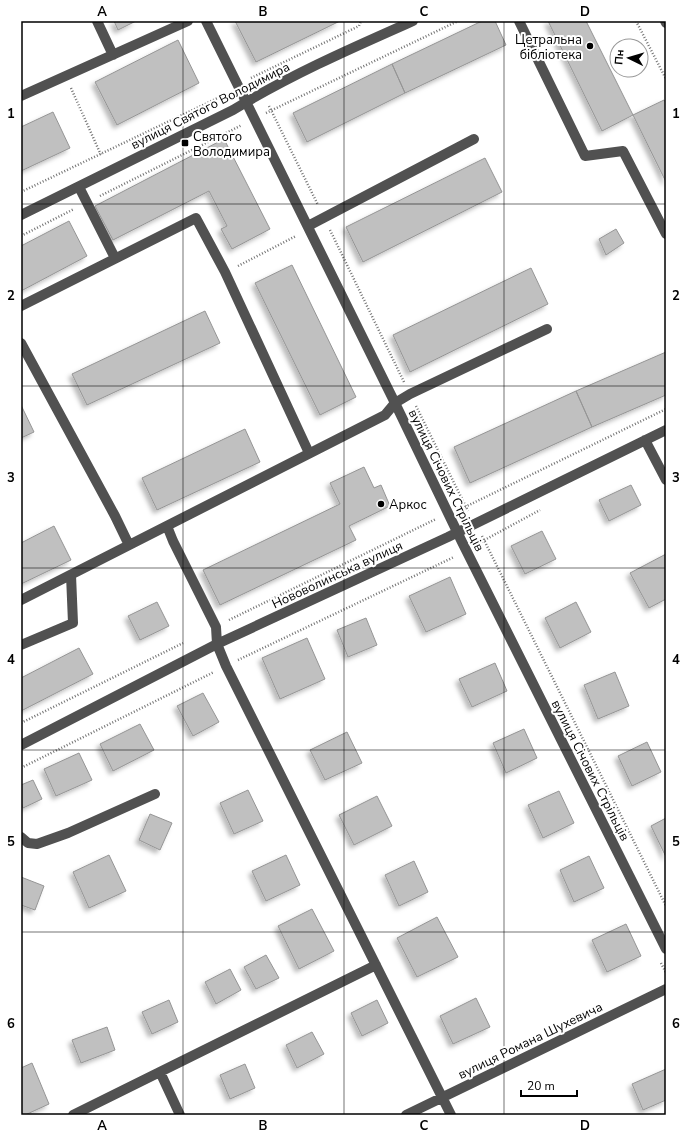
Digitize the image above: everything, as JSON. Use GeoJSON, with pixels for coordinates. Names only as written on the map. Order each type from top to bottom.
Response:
{"type":"FeatureCollection","features":[{"type":"Feature","properties":{"kind":"street"},"geometry":{"type":"LineString","coordinates":[[97,21],[113,55]]}},
{"type":"Feature","properties":{"kind":"street"},"geometry":{"type":"LineString","coordinates":[[21,96],[188,21]]}},
{"type":"Feature","properties":{"kind":"street","name":"вулиця Січових Стрільців"},"geometry":{"type":"LineString","coordinates":[[206,21],[448,512],[666,949]]}},
{"type":"Feature","properties":{"kind":"street","name":"вулиця Святого Володимира"},"geometry":{"type":"LineString","coordinates":[[21,215],[233,110],[263,92],[306,70],[413,21]]}},
{"type":"Feature","properties":{"kind":"street"},"geometry":{"type":"LineString","coordinates":[[519,21],[585,156],[623,151],[666,234]]}},
{"type":"Feature","properties":{"kind":"street"},"geometry":{"type":"LineString","coordinates":[[308,226],[474,139]]}},
{"type":"Feature","properties":{"kind":"street"},"geometry":{"type":"LineString","coordinates":[[79,187],[115,258]]}},
{"type":"Feature","properties":{"kind":"street"},"geometry":{"type":"LineString","coordinates":[[21,306],[196,218],[225,272],[309,453]]}},
{"type":"Feature","properties":{"kind":"street"},"geometry":{"type":"LineString","coordinates":[[21,600],[385,414],[395,403],[410,394],[547,329]]}},
{"type":"Feature","properties":{"kind":"street"},"geometry":{"type":"LineString","coordinates":[[21,343],[129,545]]}},
{"type":"Feature","properties":{"kind":"street","name":"Нововолинська вулиця"},"geometry":{"type":"LineString","coordinates":[[21,745],[217,644],[440,541],[666,430]]}},
{"type":"Feature","properties":{"kind":"street"},"geometry":{"type":"LineString","coordinates":[[645,440],[666,480]]}},
{"type":"Feature","properties":{"kind":"street"},"geometry":{"type":"LineString","coordinates":[[167,526],[216,627],[217,644],[226,666],[451,1115]]}},
{"type":"Feature","properties":{"kind":"street"},"geometry":{"type":"LineString","coordinates":[[21,645],[73,624],[71,575]]}},
{"type":"Feature","properties":{"kind":"street"},"geometry":{"type":"LineString","coordinates":[[21,837],[28,843],[37,844],[68,834],[155,794]]}},
{"type":"Feature","properties":{"kind":"street"},"geometry":{"type":"LineString","coordinates":[[73,1115],[376,965]]}},
{"type":"Feature","properties":{"kind":"street","name":"вулиця Романа Шухевича"},"geometry":{"type":"LineString","coordinates":[[406,1115],[666,989]]}},
{"type":"Feature","properties":{"kind":"street"},"geometry":{"type":"LineString","coordinates":[[160,1072],[180,1115]]}},
{"type":"Feature","properties":{"kind":"path"},"geometry":{"type":"LineString","coordinates":[[21,192],[101,155],[238,87],[248,79],[359,26],[361,21]]}},
{"type":"Feature","properties":{"kind":"path"},"geometry":{"type":"LineString","coordinates":[[21,236],[255,118],[458,21]]}},
{"type":"Feature","properties":{"kind":"path"},"geometry":{"type":"LineString","coordinates":[[636,21],[666,79]]}},
{"type":"Feature","properties":{"kind":"path"},"geometry":{"type":"LineString","coordinates":[[65,76],[101,155]]}},
{"type":"Feature","properties":{"kind":"path"},"geometry":{"type":"LineString","coordinates":[[272,110],[465,507],[484,539],[666,906]]}},
{"type":"Feature","properties":{"kind":"path"},"geometry":{"type":"LineString","coordinates":[[225,272],[296,236]]}},
{"type":"Feature","properties":{"kind":"path"},"geometry":{"type":"LineString","coordinates":[[216,627],[448,512],[465,507],[666,409]]}},
{"type":"Feature","properties":{"kind":"path"},"geometry":{"type":"LineString","coordinates":[[21,768],[226,666],[467,550],[484,539],[540,510]]}},
{"type":"Feature","properties":{"kind":"path"},"geometry":{"type":"LineString","coordinates":[[21,723],[188,641]]}},
{"type":"Feature","properties":{"kind":"building"},"geometry":{"type":"Polygon","coordinates":[[[114,21],[136,21],[118,30],[114,21]]]}},
{"type":"Feature","properties":{"kind":"building"},"geometry":{"type":"Polygon","coordinates":[[[235,21],[340,21],[256,62],[235,21]]]}},
{"type":"Feature","properties":{"kind":"building"},"geometry":{"type":"Polygon","coordinates":[[[482,21],[495,21],[506,45],[405,93],[392,64],[482,21]]]}},
{"type":"Feature","properties":{"kind":"building"},"geometry":{"type":"Polygon","coordinates":[[[548,21],[586,21],[609,67],[609,78],[614,78],[633,115],[602,131],[548,21]]]}},
{"type":"Feature","properties":{"kind":"building"},"geometry":{"type":"Polygon","coordinates":[[[178,40],[199,83],[117,125],[95,82],[178,40]]]}},
{"type":"Feature","properties":{"kind":"building"},"geometry":{"type":"Polygon","coordinates":[[[392,64],[405,93],[307,142],[293,113],[392,64]]]}},
{"type":"Feature","properties":{"kind":"building"},"geometry":{"type":"Polygon","coordinates":[[[664,100],[666,103],[666,182],[633,115],[664,100]]]}},
{"type":"Feature","properties":{"kind":"building"},"geometry":{"type":"Polygon","coordinates":[[[53,112],[70,148],[21,171],[21,127],[53,112]]]}},
{"type":"Feature","properties":{"kind":"building"},"geometry":{"type":"Polygon","coordinates":[[[224,139],[270,229],[232,249],[221,229],[227,226],[209,191],[113,240],[95,206],[224,139]]]}},
{"type":"Feature","properties":{"kind":"building"},"geometry":{"type":"Polygon","coordinates":[[[485,158],[502,192],[363,262],[346,227],[485,158]]]}},
{"type":"Feature","properties":{"kind":"building"},"geometry":{"type":"Polygon","coordinates":[[[69,221],[87,256],[21,291],[21,246],[69,221]]]}},
{"type":"Feature","properties":{"kind":"building"},"geometry":{"type":"Polygon","coordinates":[[[616,229],[624,243],[606,255],[599,239],[616,229]]]}},
{"type":"Feature","properties":{"kind":"building"},"geometry":{"type":"Polygon","coordinates":[[[292,265],[356,397],[320,415],[255,283],[292,265]]]}},
{"type":"Feature","properties":{"kind":"building"},"geometry":{"type":"Polygon","coordinates":[[[531,268],[548,304],[410,372],[393,335],[531,268]]]}},
{"type":"Feature","properties":{"kind":"building"},"geometry":{"type":"Polygon","coordinates":[[[205,311],[220,343],[87,405],[72,374],[205,311]]]}},
{"type":"Feature","properties":{"kind":"building"},"geometry":{"type":"Polygon","coordinates":[[[666,352],[666,395],[592,427],[576,391],[666,352]]]}},
{"type":"Feature","properties":{"kind":"building"},"geometry":{"type":"Polygon","coordinates":[[[576,391],[592,427],[470,483],[454,447],[576,391]]]}},
{"type":"Feature","properties":{"kind":"building"},"geometry":{"type":"Polygon","coordinates":[[[21,405],[34,432],[21,438],[21,405]]]}},
{"type":"Feature","properties":{"kind":"building"},"geometry":{"type":"Polygon","coordinates":[[[245,429],[260,462],[157,510],[142,478],[245,429]]]}},
{"type":"Feature","properties":{"kind":"building"},"geometry":{"type":"Polygon","coordinates":[[[364,467],[374,488],[381,485],[390,506],[349,526],[356,540],[220,605],[203,570],[340,504],[330,483],[364,467]]]}},
{"type":"Feature","properties":{"kind":"building"},"geometry":{"type":"Polygon","coordinates":[[[631,485],[641,505],[609,521],[599,500],[631,485]]]}},
{"type":"Feature","properties":{"kind":"building"},"geometry":{"type":"Polygon","coordinates":[[[54,526],[71,560],[21,584],[21,543],[54,526]]]}},
{"type":"Feature","properties":{"kind":"building"},"geometry":{"type":"Polygon","coordinates":[[[542,531],[556,559],[525,574],[511,546],[542,531]]]}},
{"type":"Feature","properties":{"kind":"building"},"geometry":{"type":"Polygon","coordinates":[[[666,554],[666,599],[649,608],[630,573],[666,554]]]}},
{"type":"Feature","properties":{"kind":"building"},"geometry":{"type":"Polygon","coordinates":[[[450,577],[466,614],[426,632],[409,596],[450,577]]]}},
{"type":"Feature","properties":{"kind":"building"},"geometry":{"type":"Polygon","coordinates":[[[157,602],[169,626],[140,640],[128,616],[157,602]]]}},
{"type":"Feature","properties":{"kind":"building"},"geometry":{"type":"Polygon","coordinates":[[[576,602],[591,632],[560,648],[545,618],[576,602]]]}},
{"type":"Feature","properties":{"kind":"building"},"geometry":{"type":"Polygon","coordinates":[[[366,618],[377,645],[348,657],[337,630],[366,618]]]}},
{"type":"Feature","properties":{"kind":"building"},"geometry":{"type":"Polygon","coordinates":[[[307,638],[325,679],[280,699],[262,658],[307,638]]]}},
{"type":"Feature","properties":{"kind":"building"},"geometry":{"type":"Polygon","coordinates":[[[79,648],[93,674],[21,711],[21,678],[79,648]]]}},
{"type":"Feature","properties":{"kind":"building"},"geometry":{"type":"Polygon","coordinates":[[[495,663],[507,691],[472,707],[459,679],[495,663]]]}},
{"type":"Feature","properties":{"kind":"building"},"geometry":{"type":"Polygon","coordinates":[[[615,672],[629,706],[598,719],[584,685],[615,672]]]}},
{"type":"Feature","properties":{"kind":"building"},"geometry":{"type":"Polygon","coordinates":[[[203,693],[219,722],[193,736],[177,706],[203,693]]]}},
{"type":"Feature","properties":{"kind":"building"},"geometry":{"type":"Polygon","coordinates":[[[140,724],[154,750],[113,771],[100,744],[140,724]]]}},
{"type":"Feature","properties":{"kind":"building"},"geometry":{"type":"Polygon","coordinates":[[[524,729],[537,758],[506,773],[493,743],[524,729]]]}},
{"type":"Feature","properties":{"kind":"building"},"geometry":{"type":"Polygon","coordinates":[[[347,732],[362,763],[325,780],[310,750],[347,732]]]}},
{"type":"Feature","properties":{"kind":"building"},"geometry":{"type":"Polygon","coordinates":[[[647,742],[661,772],[632,786],[618,756],[647,742]]]}},
{"type":"Feature","properties":{"kind":"building"},"geometry":{"type":"Polygon","coordinates":[[[79,753],[92,780],[56,796],[44,769],[79,753]]]}},
{"type":"Feature","properties":{"kind":"building"},"geometry":{"type":"Polygon","coordinates":[[[33,780],[42,799],[23,808],[21,802],[21,785],[33,780]]]}},
{"type":"Feature","properties":{"kind":"building"},"geometry":{"type":"Polygon","coordinates":[[[248,790],[263,821],[234,834],[220,803],[248,790]]]}},
{"type":"Feature","properties":{"kind":"building"},"geometry":{"type":"Polygon","coordinates":[[[559,791],[574,823],[543,838],[528,805],[559,791]]]}},
{"type":"Feature","properties":{"kind":"building"},"geometry":{"type":"Polygon","coordinates":[[[377,796],[392,826],[354,845],[339,815],[377,796]]]}},
{"type":"Feature","properties":{"kind":"building"},"geometry":{"type":"Polygon","coordinates":[[[150,814],[172,823],[160,850],[139,840],[150,814]]]}},
{"type":"Feature","properties":{"kind":"building"},"geometry":{"type":"Polygon","coordinates":[[[666,818],[666,857],[651,826],[666,818]]]}},
{"type":"Feature","properties":{"kind":"building"},"geometry":{"type":"Polygon","coordinates":[[[109,855],[126,891],[89,908],[73,872],[109,855]]]}},
{"type":"Feature","properties":{"kind":"building"},"geometry":{"type":"Polygon","coordinates":[[[286,855],[300,885],[266,901],[252,871],[286,855]]]}},
{"type":"Feature","properties":{"kind":"building"},"geometry":{"type":"Polygon","coordinates":[[[589,856],[604,888],[574,902],[560,870],[589,856]]]}},
{"type":"Feature","properties":{"kind":"building"},"geometry":{"type":"Polygon","coordinates":[[[414,861],[428,892],[399,906],[385,875],[414,861]]]}},
{"type":"Feature","properties":{"kind":"building"},"geometry":{"type":"Polygon","coordinates":[[[21,877],[44,886],[35,910],[21,905],[21,877]]]}},
{"type":"Feature","properties":{"kind":"building"},"geometry":{"type":"Polygon","coordinates":[[[312,909],[334,951],[299,969],[278,926],[312,909]]]}},
{"type":"Feature","properties":{"kind":"building"},"geometry":{"type":"Polygon","coordinates":[[[437,917],[458,957],[417,977],[397,938],[437,917]]]}},
{"type":"Feature","properties":{"kind":"building"},"geometry":{"type":"Polygon","coordinates":[[[626,924],[641,956],[607,972],[592,940],[626,924]]]}},
{"type":"Feature","properties":{"kind":"building"},"geometry":{"type":"Polygon","coordinates":[[[266,955],[279,978],[256,989],[244,967],[266,955]]]}},
{"type":"Feature","properties":{"kind":"building"},"geometry":{"type":"Polygon","coordinates":[[[230,969],[241,990],[216,1004],[205,982],[230,969]]]}},
{"type":"Feature","properties":{"kind":"building"},"geometry":{"type":"Polygon","coordinates":[[[476,998],[490,1027],[453,1044],[440,1016],[476,998]]]}},
{"type":"Feature","properties":{"kind":"building"},"geometry":{"type":"Polygon","coordinates":[[[169,1000],[178,1022],[152,1034],[142,1012],[169,1000]]]}},
{"type":"Feature","properties":{"kind":"building"},"geometry":{"type":"Polygon","coordinates":[[[377,1000],[388,1023],[362,1036],[351,1013],[377,1000]]]}},
{"type":"Feature","properties":{"kind":"building"},"geometry":{"type":"Polygon","coordinates":[[[107,1027],[115,1050],[81,1063],[72,1040],[107,1027]]]}},
{"type":"Feature","properties":{"kind":"building"},"geometry":{"type":"Polygon","coordinates":[[[312,1032],[324,1054],[297,1068],[286,1045],[312,1032]]]}},
{"type":"Feature","properties":{"kind":"building"},"geometry":{"type":"Polygon","coordinates":[[[32,1063],[49,1104],[25,1115],[21,1115],[21,1068],[32,1063]]]}},
{"type":"Feature","properties":{"kind":"building"},"geometry":{"type":"Polygon","coordinates":[[[245,1064],[255,1088],[230,1099],[220,1075],[245,1064]]]}},
{"type":"Feature","properties":{"kind":"building"},"geometry":{"type":"Polygon","coordinates":[[[666,1069],[666,1100],[643,1110],[632,1084],[666,1069]]]}},
{"type":"Feature","properties":{"kind":"place","name":"Цетральна бібліотека"},"geometry":{"type":"Point","coordinates":[590,46]}},
{"type":"Feature","properties":{"kind":"place","name":"Святого Володимира"},"geometry":{"type":"Point","coordinates":[185,143]}},
{"type":"Feature","properties":{"kind":"place","name":"Аркос"},"geometry":{"type":"Point","coordinates":[381,504]}}]}
